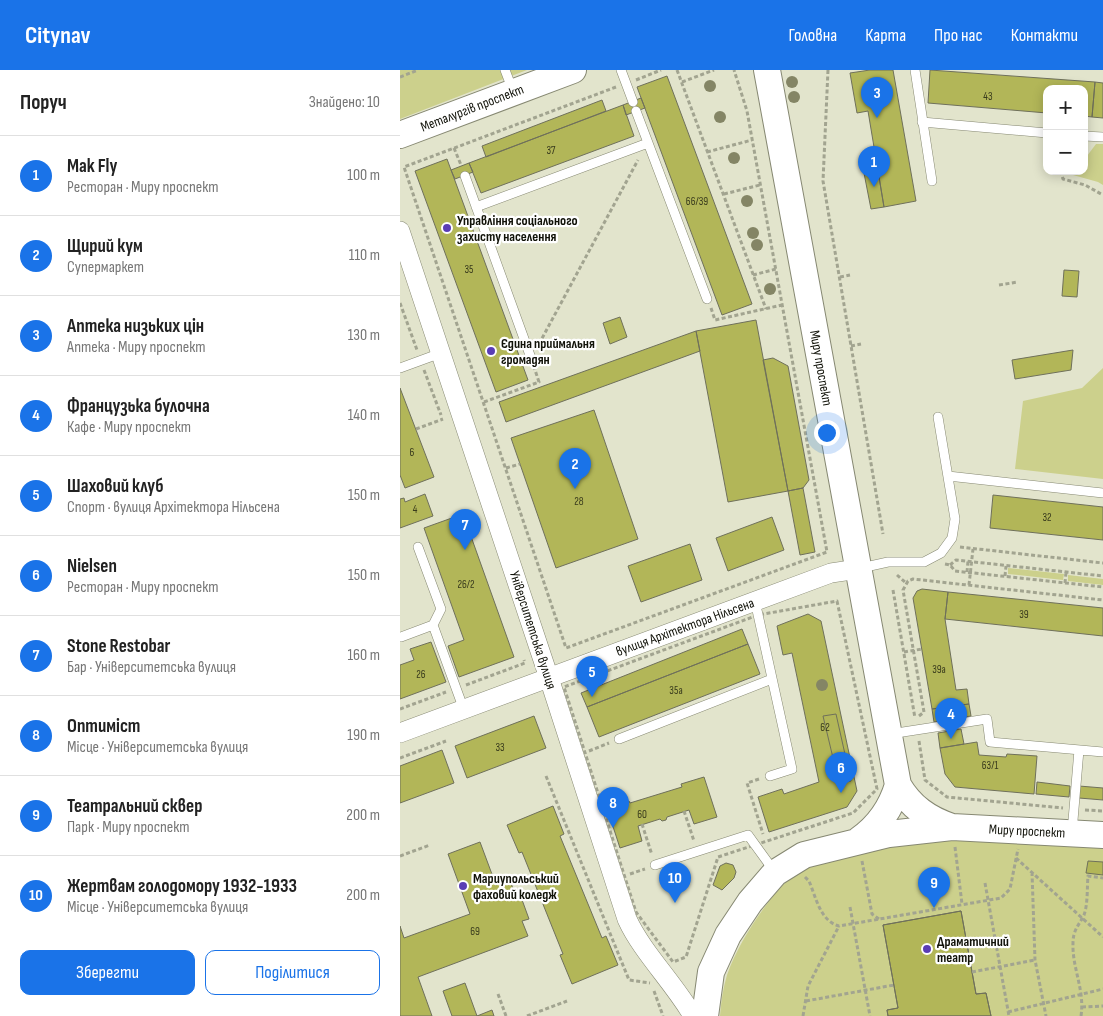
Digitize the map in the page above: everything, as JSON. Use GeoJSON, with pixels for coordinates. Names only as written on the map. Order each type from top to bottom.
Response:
{"type":"FeatureCollection","features":[{"type":"Feature","properties":{"kind":"main road","name":"Металургів проспект"},"geometry":{"type":"LineString","coordinates":[[400,135],[509,81],[573,70]]}},
{"type":"Feature","properties":{"kind":"main road","name":"Миру проспект"},"geometry":{"type":"LineString","coordinates":[[767,70],[898,785],[913,806],[953,836]]}},
{"type":"Feature","properties":{"kind":"main road","name":"Миру проспект"},"geometry":{"type":"LineString","coordinates":[[860,850],[889,809],[898,785]]}},
{"type":"Feature","properties":{"kind":"main road","name":"Миру проспект"},"geometry":{"type":"LineString","coordinates":[[705,1016],[707,993],[718,952],[750,902],[787,875],[804,855],[860,850],[920,830],[953,836],[1073,821],[1103,835]]}},
{"type":"Feature","properties":{"kind":"street","name":"Університетська вулиця"},"geometry":{"type":"LineString","coordinates":[[400,231],[550,678],[627,919],[682,996],[693,1016]]}},
{"type":"Feature","properties":{"kind":"street","name":"вулиця Архітектора Нільсена"},"geometry":{"type":"LineString","coordinates":[[400,733],[550,678],[756,608],[831,573],[858,569]]}},
{"type":"Feature","properties":{"kind":"lane"},"geometry":{"type":"LineString","coordinates":[[621,70],[633,102]]}},
{"type":"Feature","properties":{"kind":"lane"},"geometry":{"type":"LineString","coordinates":[[915,70],[932,181]]}},
{"type":"Feature","properties":{"kind":"lane"},"geometry":{"type":"LineString","coordinates":[[636,111],[707,299]]}},
{"type":"Feature","properties":{"kind":"lane"},"geometry":{"type":"LineString","coordinates":[[922,122],[1043,133]]}},
{"type":"Feature","properties":{"kind":"lane"},"geometry":{"type":"LineString","coordinates":[[1088,136],[1103,138]]}},
{"type":"Feature","properties":{"kind":"lane"},"geometry":{"type":"LineString","coordinates":[[476,207],[648,143]]}},
{"type":"Feature","properties":{"kind":"lane"},"geometry":{"type":"LineString","coordinates":[[464,176],[531,358]]}},
{"type":"Feature","properties":{"kind":"lane"},"geometry":{"type":"LineString","coordinates":[[400,368],[441,352]]}},
{"type":"Feature","properties":{"kind":"lane"},"geometry":{"type":"LineString","coordinates":[[858,569],[888,562],[924,562],[933,559],[947,546],[952,538],[955,519],[938,416]]}},
{"type":"Feature","properties":{"kind":"lane"},"geometry":{"type":"LineString","coordinates":[[948,476],[1103,493]]}},
{"type":"Feature","properties":{"kind":"lane"},"geometry":{"type":"LineString","coordinates":[[400,637],[433,625],[441,609],[418,547]]}},
{"type":"Feature","properties":{"kind":"lane"},"geometry":{"type":"LineString","coordinates":[[756,608],[792,769],[770,776]]}},
{"type":"Feature","properties":{"kind":"lane"},"geometry":{"type":"LineString","coordinates":[[433,625],[464,710]]}},
{"type":"Feature","properties":{"kind":"lane"},"geometry":{"type":"LineString","coordinates":[[619,740],[772,679]]}},
{"type":"Feature","properties":{"kind":"lane"},"geometry":{"type":"LineString","coordinates":[[889,734],[987,719],[990,742],[1103,752]]}},
{"type":"Feature","properties":{"kind":"lane"},"geometry":{"type":"LineString","coordinates":[[1073,821],[1078,750]]}},
{"type":"Feature","properties":{"kind":"lane"},"geometry":{"type":"LineString","coordinates":[[655,865],[748,835],[755,845],[787,875]]}},
{"type":"Feature","properties":{"kind":"path"},"geometry":{"type":"LineString","coordinates":[[400,77],[418,70]]}},
{"type":"Feature","properties":{"kind":"path"},"geometry":{"type":"LineString","coordinates":[[661,70],[404,167],[566,648],[827,552],[747,111],[734,70]]}},
{"type":"Feature","properties":{"kind":"path"},"geometry":{"type":"LineString","coordinates":[[677,70],[766,309]]}},
{"type":"Feature","properties":{"kind":"path"},"geometry":{"type":"LineString","coordinates":[[682,82],[714,70]]}},
{"type":"Feature","properties":{"kind":"path"},"geometry":{"type":"LineString","coordinates":[[828,70],[823,180],[883,534]]}},
{"type":"Feature","properties":{"kind":"path"},"geometry":{"type":"LineString","coordinates":[[707,152],[752,140]]}},
{"type":"Feature","properties":{"kind":"path"},"geometry":{"type":"LineString","coordinates":[[531,358],[648,143]]}},
{"type":"Feature","properties":{"kind":"path"},"geometry":{"type":"LineString","coordinates":[[454,148],[461,166]]}},
{"type":"Feature","properties":{"kind":"path"},"geometry":{"type":"LineString","coordinates":[[1062,175],[1063,179],[1085,185],[1103,195]]}},
{"type":"Feature","properties":{"kind":"path"},"geometry":{"type":"LineString","coordinates":[[724,194],[760,185]]}},
{"type":"Feature","properties":{"kind":"path"},"geometry":{"type":"LineString","coordinates":[[753,275],[776,269]]}},
{"type":"Feature","properties":{"kind":"path"},"geometry":{"type":"LineString","coordinates":[[840,277],[850,275]]}},
{"type":"Feature","properties":{"kind":"path"},"geometry":{"type":"LineString","coordinates":[[999,285],[1018,282]]}},
{"type":"Feature","properties":{"kind":"path"},"geometry":{"type":"LineString","coordinates":[[715,320],[782,305]]}},
{"type":"Feature","properties":{"kind":"path"},"geometry":{"type":"LineString","coordinates":[[851,346],[861,344]]}},
{"type":"Feature","properties":{"kind":"path"},"geometry":{"type":"LineString","coordinates":[[484,402],[540,382]]}},
{"type":"Feature","properties":{"kind":"path"},"geometry":{"type":"LineString","coordinates":[[416,429],[443,419]]}},
{"type":"Feature","properties":{"kind":"path"},"geometry":{"type":"LineString","coordinates":[[506,468],[520,464]]}},
{"type":"Feature","properties":{"kind":"path"},"geometry":{"type":"LineString","coordinates":[[947,546],[1103,563]]}},
{"type":"Feature","properties":{"kind":"path"},"geometry":{"type":"LineString","coordinates":[[969,585],[969,567],[973,549]]}},
{"type":"Feature","properties":{"kind":"path"},"geometry":{"type":"LineString","coordinates":[[969,567],[1006,566],[1103,576]]}},
{"type":"Feature","properties":{"kind":"path"},"geometry":{"type":"LineString","coordinates":[[1005,576],[1006,566]]}},
{"type":"Feature","properties":{"kind":"path"},"geometry":{"type":"LineString","coordinates":[[969,567],[1005,576],[1103,587]]}},
{"type":"Feature","properties":{"kind":"path"},"geometry":{"type":"LineString","coordinates":[[1065,583],[1066,572]]}},
{"type":"Feature","properties":{"kind":"path"},"geometry":{"type":"LineString","coordinates":[[897,575],[906,583]]}},
{"type":"Feature","properties":{"kind":"path"},"geometry":{"type":"LineString","coordinates":[[924,712],[903,590],[906,583],[913,579],[1103,600]]}},
{"type":"Feature","properties":{"kind":"path"},"geometry":{"type":"LineString","coordinates":[[893,590],[925,780],[947,797],[1073,821],[1103,811]]}},
{"type":"Feature","properties":{"kind":"path"},"geometry":{"type":"LineString","coordinates":[[673,962],[686,957],[718,857],[853,813],[877,789],[837,601],[756,608]]}},
{"type":"Feature","properties":{"kind":"path"},"geometry":{"type":"LineString","coordinates":[[904,652],[922,649]]}},
{"type":"Feature","properties":{"kind":"path"},"geometry":{"type":"LineString","coordinates":[[585,753],[619,740]]}},
{"type":"Feature","properties":{"kind":"path"},"geometry":{"type":"LineString","coordinates":[[400,758],[446,741]]}},
{"type":"Feature","properties":{"kind":"path"},"geometry":{"type":"LineString","coordinates":[[546,776],[629,980],[651,983],[662,1016]]}},
{"type":"Feature","properties":{"kind":"path"},"geometry":{"type":"LineString","coordinates":[[747,783],[766,842]]}},
{"type":"Feature","properties":{"kind":"path"},"geometry":{"type":"LineString","coordinates":[[684,811],[697,852]]}},
{"type":"Feature","properties":{"kind":"path"},"geometry":{"type":"LineString","coordinates":[[624,875],[655,865],[642,824]]}},
{"type":"Feature","properties":{"kind":"path"},"geometry":{"type":"LineString","coordinates":[[953,836],[962,904]]}},
{"type":"Feature","properties":{"kind":"path"},"geometry":{"type":"LineString","coordinates":[[787,875],[805,877],[809,881],[824,917],[830,924],[839,926],[988,900],[1006,894],[1010,889],[1016,857],[1021,844]]}},
{"type":"Feature","properties":{"kind":"path"},"geometry":{"type":"LineString","coordinates":[[400,856],[430,846]]}},
{"type":"Feature","properties":{"kind":"path"},"geometry":{"type":"LineString","coordinates":[[860,850],[872,914],[879,920]]}},
{"type":"Feature","properties":{"kind":"path"},"geometry":{"type":"LineString","coordinates":[[1016,857],[1103,937]]}},
{"type":"Feature","properties":{"kind":"path"},"geometry":{"type":"LineString","coordinates":[[1032,872],[1034,960],[1046,1016]]}},
{"type":"Feature","properties":{"kind":"path"},"geometry":{"type":"LineString","coordinates":[[1081,1016],[1082,994],[1073,945],[1074,930],[1084,915],[1088,876],[1103,878]]}},
{"type":"Feature","properties":{"kind":"path"},"geometry":{"type":"LineString","coordinates":[[985,883],[1008,1015],[1042,1003],[1103,989]]}},
{"type":"Feature","properties":{"kind":"path"},"geometry":{"type":"LineString","coordinates":[[850,907],[870,1016]]}},
{"type":"Feature","properties":{"kind":"path"},"geometry":{"type":"LineString","coordinates":[[921,912],[922,918]]}},
{"type":"Feature","properties":{"kind":"path"},"geometry":{"type":"LineString","coordinates":[[803,1016],[808,986],[839,926]]}},
{"type":"Feature","properties":{"kind":"path"},"geometry":{"type":"LineString","coordinates":[[972,972],[1034,960]]}},
{"type":"Feature","properties":{"kind":"path"},"geometry":{"type":"LineString","coordinates":[[806,1001],[894,985]]}},
{"type":"Feature","properties":{"kind":"path"},"geometry":{"type":"LineString","coordinates":[[498,994],[506,1016]]}},
{"type":"Feature","properties":{"kind":"path"},"geometry":{"type":"LineString","coordinates":[[526,1016],[566,1001]]}},
{"type":"Feature","properties":{"kind":"path"},"geometry":{"type":"LineString","coordinates":[[1082,1007],[1103,1006]]}},
{"type":"Feature","properties":{"kind":"green space"},"geometry":{"type":"Polygon","coordinates":[[[400,70],[527,70],[400,119],[400,70]]]}},
{"type":"Feature","properties":{"kind":"green space"},"geometry":{"type":"Polygon","coordinates":[[[1096,144],[1103,144],[1103,185],[1073,175],[1088,175],[1088,155],[1096,144]]]}},
{"type":"Feature","properties":{"kind":"green space"},"geometry":{"type":"Polygon","coordinates":[[[1103,368],[1103,479],[1015,469],[1023,401],[1082,388],[1103,368]]]}},
{"type":"Feature","properties":{"kind":"green space"},"geometry":{"type":"Polygon","coordinates":[[[1008,568],[1064,574],[1063,580],[1008,574],[1008,568]]]}},
{"type":"Feature","properties":{"kind":"green space"},"geometry":{"type":"Polygon","coordinates":[[[1068,575],[1103,579],[1103,585],[1068,581],[1068,575]]]}},
{"type":"Feature","properties":{"kind":"green space"},"geometry":{"type":"Polygon","coordinates":[[[921,839],[1103,843],[1103,1016],[720,1016],[722,995],[727,975],[740,946],[769,901],[792,876],[804,866],[921,839]]]}},
{"type":"Feature","properties":{"kind":"building"},"geometry":{"type":"Polygon","coordinates":[[[870,70],[893,70],[916,201],[884,207],[868,111],[857,113],[850,73],[870,70]]]}},
{"type":"Feature","properties":{"kind":"building"},"geometry":{"type":"Polygon","coordinates":[[[930,70],[1095,82],[1092,117],[1088,116],[1088,85],[1043,85],[1043,113],[928,103],[930,70]]]}},
{"type":"Feature","properties":{"kind":"building"},"geometry":{"type":"Polygon","coordinates":[[[667,76],[752,304],[722,315],[637,87],[667,76]]]}},
{"type":"Feature","properties":{"kind":"building"},"geometry":{"type":"Polygon","coordinates":[[[1095,82],[1103,83],[1103,118],[1092,117],[1095,82]]]}},
{"type":"Feature","properties":{"kind":"building"},"geometry":{"type":"Polygon","coordinates":[[[641,98],[645,108],[626,115],[623,105],[641,98]]]}},
{"type":"Feature","properties":{"kind":"building"},"geometry":{"type":"Polygon","coordinates":[[[602,100],[606,111],[486,157],[482,146],[602,100]]]}},
{"type":"Feature","properties":{"kind":"building"},"geometry":{"type":"Polygon","coordinates":[[[623,105],[634,136],[481,193],[469,163],[623,105]]]}},
{"type":"Feature","properties":{"kind":"building"},"geometry":{"type":"Polygon","coordinates":[[[447,159],[528,380],[496,392],[415,171],[447,159]]]}},
{"type":"Feature","properties":{"kind":"building"},"geometry":{"type":"Polygon","coordinates":[[[469,163],[473,172],[455,179],[451,170],[469,163]]]}},
{"type":"Feature","properties":{"kind":"building"},"geometry":{"type":"Polygon","coordinates":[[[877,165],[884,207],[871,209],[863,168],[877,165]]]}},
{"type":"Feature","properties":{"kind":"building"},"geometry":{"type":"Polygon","coordinates":[[[1064,270],[1079,271],[1077,297],[1062,296],[1064,270]]]}},
{"type":"Feature","properties":{"kind":"building"},"geometry":{"type":"Polygon","coordinates":[[[620,317],[627,337],[610,344],[603,323],[620,317]]]}},
{"type":"Feature","properties":{"kind":"building"},"geometry":{"type":"Polygon","coordinates":[[[756,320],[788,491],[728,502],[696,331],[756,320]]]}},
{"type":"Feature","properties":{"kind":"building"},"geometry":{"type":"Polygon","coordinates":[[[696,331],[700,351],[506,422],[499,402],[696,331]]]}},
{"type":"Feature","properties":{"kind":"building"},"geometry":{"type":"Polygon","coordinates":[[[1073,350],[1071,370],[1015,379],[1012,360],[1073,350]]]}},
{"type":"Feature","properties":{"kind":"building"},"geometry":{"type":"Polygon","coordinates":[[[773,358],[788,366],[809,480],[803,488],[788,491],[763,360],[773,358]]]}},
{"type":"Feature","properties":{"kind":"building"},"geometry":{"type":"Polygon","coordinates":[[[400,388],[434,477],[405,488],[400,475],[400,388]]]}},
{"type":"Feature","properties":{"kind":"building"},"geometry":{"type":"Polygon","coordinates":[[[594,410],[638,539],[556,568],[511,438],[594,410]]]}},
{"type":"Feature","properties":{"kind":"building"},"geometry":{"type":"Polygon","coordinates":[[[803,488],[815,552],[800,555],[788,491],[803,488]]]}},
{"type":"Feature","properties":{"kind":"building"},"geometry":{"type":"Polygon","coordinates":[[[425,494],[433,516],[400,528],[400,499],[404,498],[405,502],[425,494]]]}},
{"type":"Feature","properties":{"kind":"building"},"geometry":{"type":"Polygon","coordinates":[[[993,495],[1103,507],[1103,540],[990,528],[993,495]]]}},
{"type":"Feature","properties":{"kind":"building"},"geometry":{"type":"Polygon","coordinates":[[[463,514],[514,657],[459,677],[448,646],[464,640],[424,528],[463,514]]]}},
{"type":"Feature","properties":{"kind":"building"},"geometry":{"type":"Polygon","coordinates":[[[772,517],[784,550],[728,571],[716,538],[772,517]]]}},
{"type":"Feature","properties":{"kind":"building"},"geometry":{"type":"Polygon","coordinates":[[[690,544],[702,580],[641,602],[628,566],[690,544]]]}},
{"type":"Feature","properties":{"kind":"building"},"geometry":{"type":"Polygon","coordinates":[[[922,589],[948,592],[945,619],[956,690],[967,689],[969,704],[932,709],[913,598],[917,591],[922,589]]]}},
{"type":"Feature","properties":{"kind":"building"},"geometry":{"type":"Polygon","coordinates":[[[948,592],[1103,608],[1103,636],[945,619],[948,592]]]}},
{"type":"Feature","properties":{"kind":"building"},"geometry":{"type":"Polygon","coordinates":[[[808,614],[821,621],[857,791],[847,807],[769,832],[758,797],[782,789],[784,794],[819,782],[792,653],[783,655],[777,626],[808,614]]]}},
{"type":"Feature","properties":{"kind":"building"},"geometry":{"type":"Polygon","coordinates":[[[742,629],[748,644],[587,707],[581,693],[742,629]]]}},
{"type":"Feature","properties":{"kind":"building"},"geometry":{"type":"Polygon","coordinates":[[[431,642],[446,682],[400,699],[400,665],[414,660],[410,649],[431,642]]]}},
{"type":"Feature","properties":{"kind":"building"},"geometry":{"type":"Polygon","coordinates":[[[748,644],[760,674],[599,737],[587,707],[748,644]]]}},
{"type":"Feature","properties":{"kind":"building"},"geometry":{"type":"Polygon","coordinates":[[[969,704],[971,716],[934,722],[932,709],[969,704]]]}},
{"type":"Feature","properties":{"kind":"building"},"geometry":{"type":"Polygon","coordinates":[[[836,714],[851,781],[839,783],[823,716],[836,714]]]}},
{"type":"Feature","properties":{"kind":"building"},"geometry":{"type":"Polygon","coordinates":[[[534,716],[546,748],[467,778],[455,746],[534,716]]]}},
{"type":"Feature","properties":{"kind":"building"},"geometry":{"type":"Polygon","coordinates":[[[961,729],[964,744],[940,748],[938,733],[961,729]]]}},
{"type":"Feature","properties":{"kind":"building"},"geometry":{"type":"Polygon","coordinates":[[[977,742],[979,755],[1006,757],[1007,754],[1037,756],[1034,794],[955,787],[945,774],[940,748],[977,742]]]}},
{"type":"Feature","properties":{"kind":"building"},"geometry":{"type":"Polygon","coordinates":[[[442,750],[454,783],[400,803],[400,766],[442,750]]]}},
{"type":"Feature","properties":{"kind":"building"},"geometry":{"type":"Polygon","coordinates":[[[704,777],[717,817],[694,824],[689,810],[667,817],[666,820],[662,821],[660,819],[638,826],[642,841],[620,848],[607,808],[682,787],[681,784],[704,777]]]}},
{"type":"Feature","properties":{"kind":"building"},"geometry":{"type":"Polygon","coordinates":[[[1037,782],[1070,786],[1069,797],[1036,794],[1037,782]]]}},
{"type":"Feature","properties":{"kind":"building"},"geometry":{"type":"Polygon","coordinates":[[[1079,786],[1103,788],[1103,800],[1079,798],[1079,786]]]}},
{"type":"Feature","properties":{"kind":"building"},"geometry":{"type":"Polygon","coordinates":[[[553,806],[564,834],[560,836],[602,938],[606,936],[618,965],[572,984],[560,955],[563,954],[522,852],[519,853],[507,825],[553,806]]]}},
{"type":"Feature","properties":{"kind":"building"},"geometry":{"type":"Polygon","coordinates":[[[480,842],[496,885],[510,880],[516,898],[521,897],[529,919],[522,921],[528,936],[418,977],[432,1016],[400,1016],[400,926],[404,938],[470,914],[448,854],[480,842]]]}},
{"type":"Feature","properties":{"kind":"building"},"geometry":{"type":"Polygon","coordinates":[[[1088,861],[1103,862],[1103,875],[1086,873],[1088,861]]]}},
{"type":"Feature","properties":{"kind":"building"},"geometry":{"type":"Polygon","coordinates":[[[726,863],[733,865],[736,872],[734,878],[722,890],[713,885],[720,866],[726,863]]]}},
{"type":"Feature","properties":{"kind":"building","name":"Драматичний театр"},"geometry":{"type":"Polygon","coordinates":[[[961,911],[976,994],[986,993],[991,1016],[888,1016],[887,1010],[898,1008],[883,925],[961,911]]]}},
{"type":"Feature","properties":{"kind":"building","name":"Драматичний театр"},"geometry":{"type":"Polygon","coordinates":[[[961,911],[976,994],[986,993],[991,1016],[888,1016],[887,1010],[898,1008],[883,925],[961,911]]]}},
{"type":"Feature","properties":{"kind":"building"},"geometry":{"type":"Polygon","coordinates":[[[465,983],[477,1016],[452,1016],[443,991],[465,983]]]}},
{"type":"Feature","properties":{"kind":"building"},"geometry":{"type":"Polygon","coordinates":[[[492,1010],[494,1016],[477,1016],[492,1010]]]}},
{"type":"Feature","properties":{"kind":"place","name":"Аптека низьких цін"},"geometry":{"type":"Point","coordinates":[877,118]}},
{"type":"Feature","properties":{"kind":"place","name":"Mak Fly"},"geometry":{"type":"Point","coordinates":[874,187]}},
{"type":"Feature","properties":{"kind":"place","name":"Управління соціального захисту населення"},"geometry":{"type":"Point","coordinates":[447,228]}},
{"type":"Feature","properties":{"kind":"place","name":"Єдина приймальня громадян"},"geometry":{"type":"Point","coordinates":[491,351]}},
{"type":"Feature","properties":{"kind":"place","name":"Щирий кум"},"geometry":{"type":"Point","coordinates":[575,489]}},
{"type":"Feature","properties":{"kind":"place","name":"Stone Restobar"},"geometry":{"type":"Point","coordinates":[465,550]}},
{"type":"Feature","properties":{"kind":"place","name":"Шаховий клуб"},"geometry":{"type":"Point","coordinates":[592,697]}},
{"type":"Feature","properties":{"kind":"place","name":"Французька булочна"},"geometry":{"type":"Point","coordinates":[951,739]}},
{"type":"Feature","properties":{"kind":"place","name":"Nielsen"},"geometry":{"type":"Point","coordinates":[841,793]}},
{"type":"Feature","properties":{"kind":"place","name":"Оптиміст"},"geometry":{"type":"Point","coordinates":[613,828]}},
{"type":"Feature","properties":{"kind":"place","name":"Мариупольський фаховий коледж"},"geometry":{"type":"Point","coordinates":[463,886]}},
{"type":"Feature","properties":{"kind":"place","name":"Жертвам голодомору 1932-1933"},"geometry":{"type":"Point","coordinates":[675,903]}},
{"type":"Feature","properties":{"kind":"place","name":"Театральний сквер"},"geometry":{"type":"Point","coordinates":[934,908]}},
{"type":"Feature","properties":{"kind":"place","name":"Драматичний театр"},"geometry":{"type":"Point","coordinates":[927,949]}}]}
